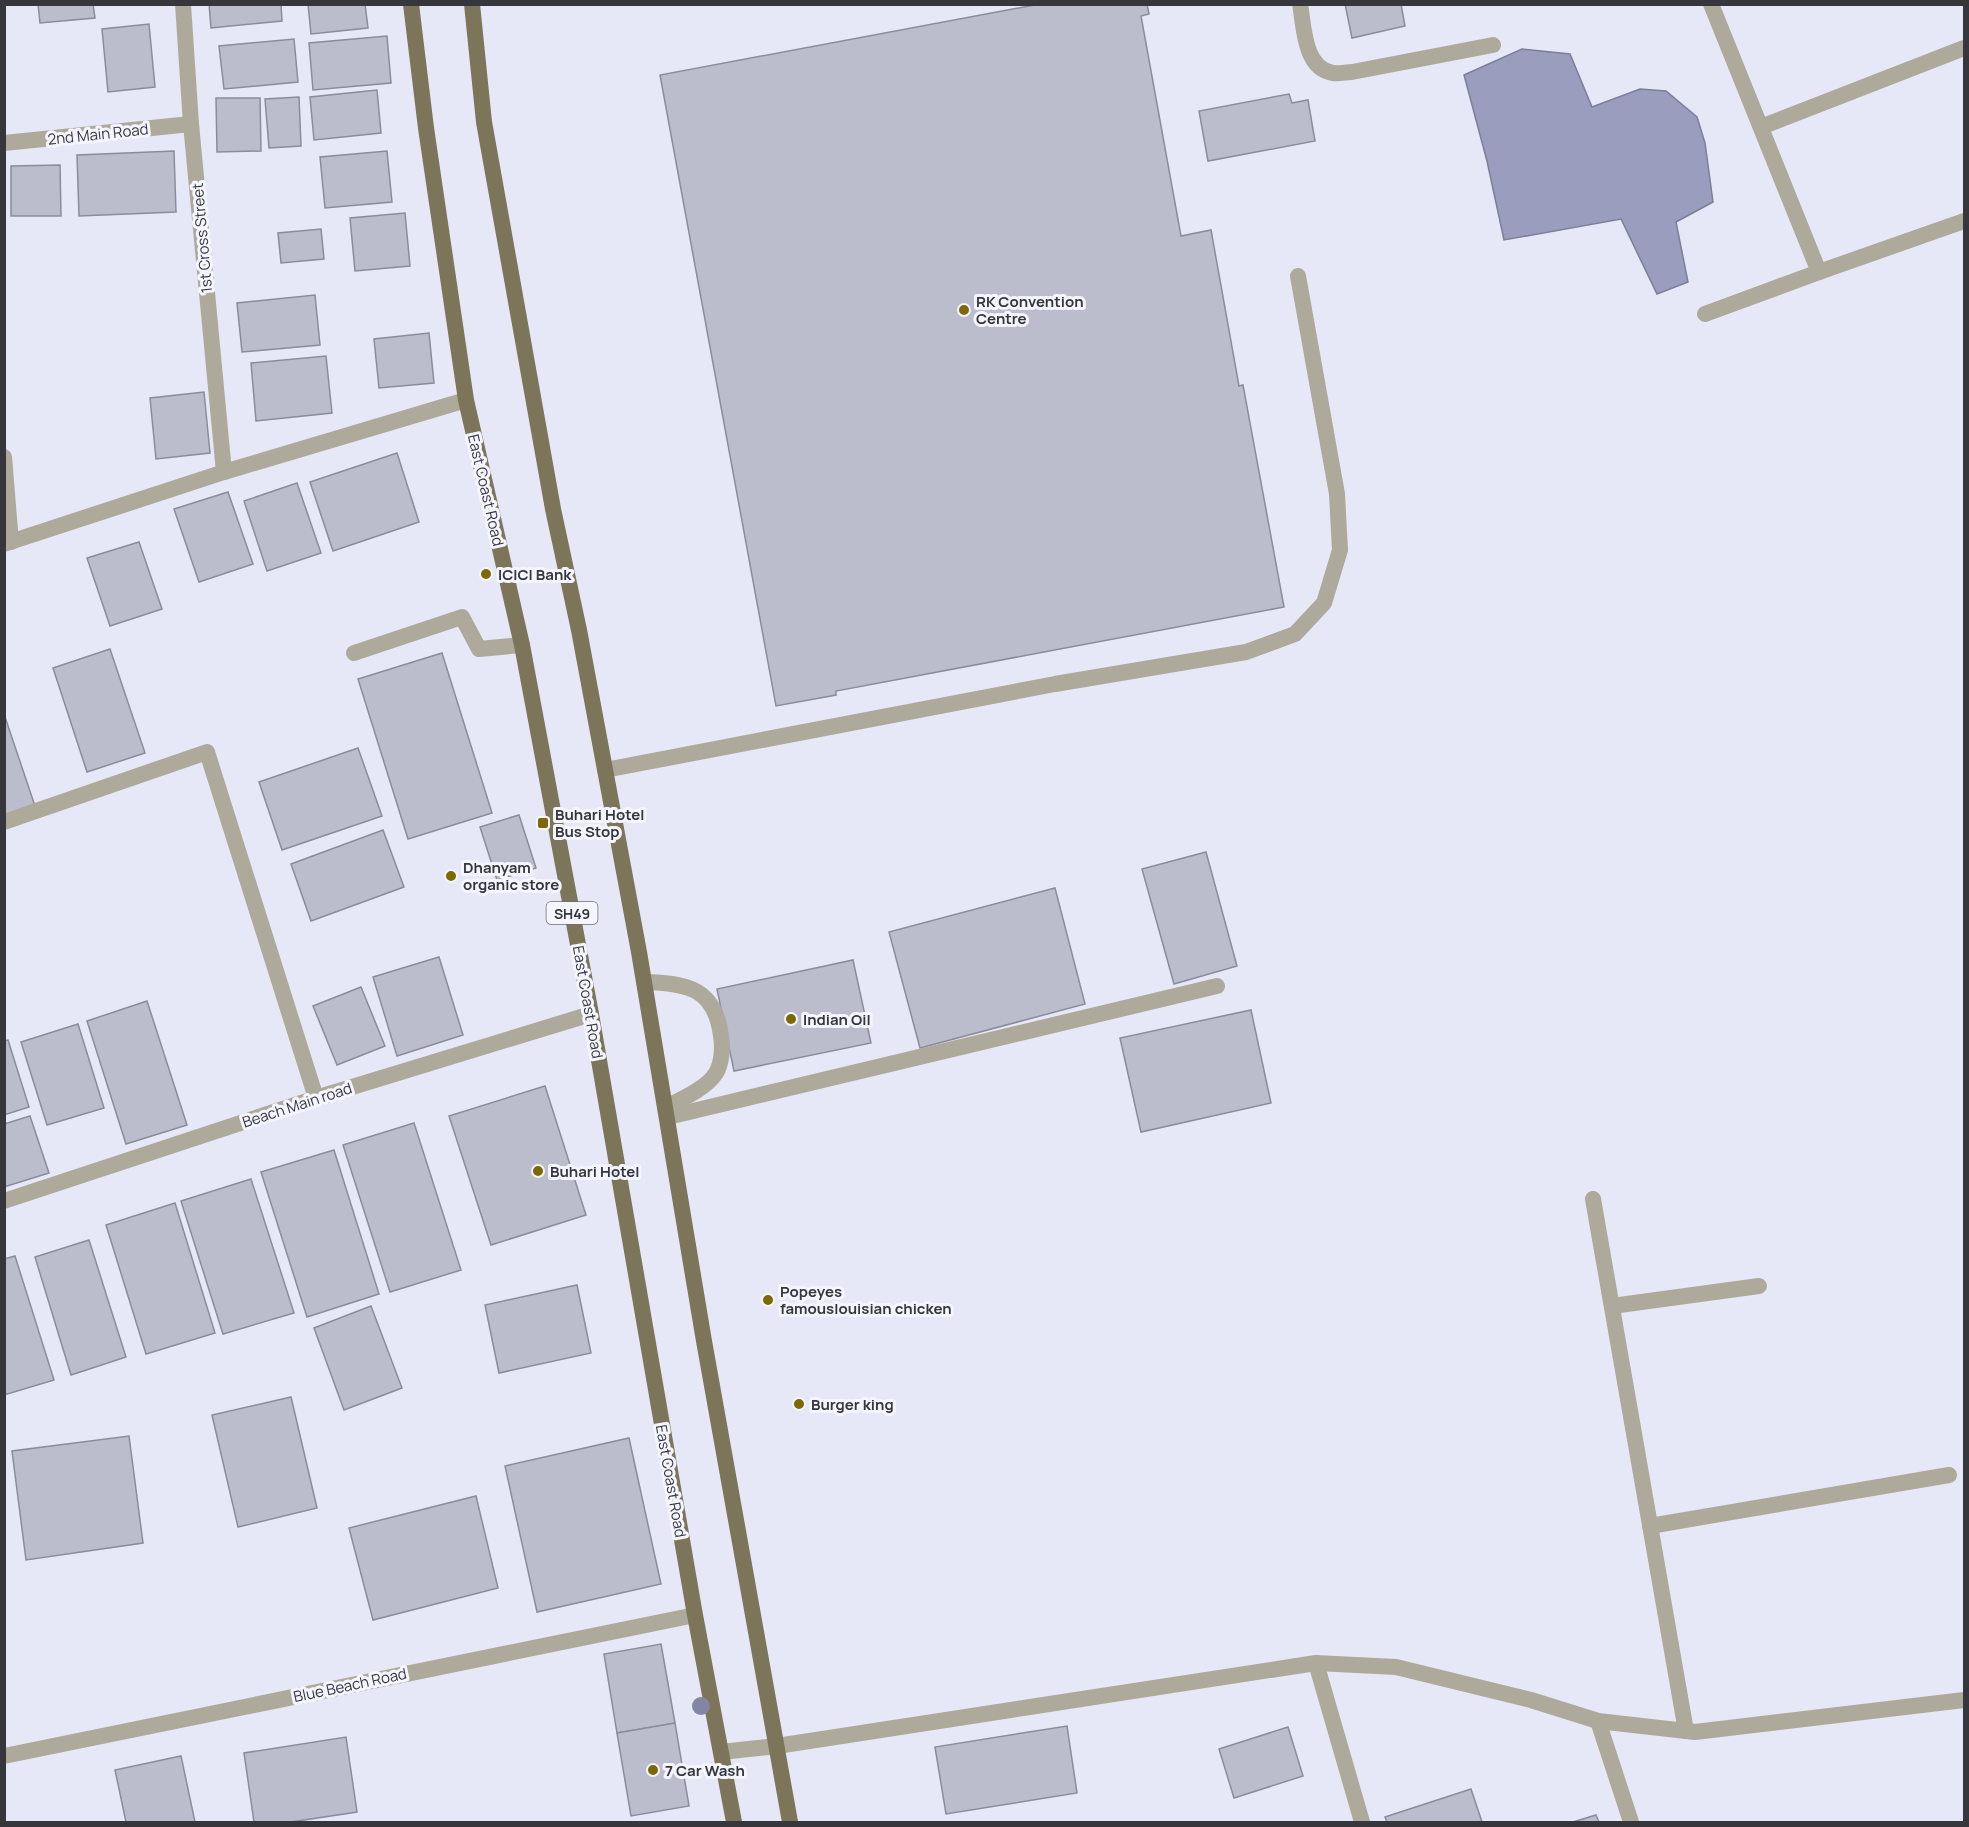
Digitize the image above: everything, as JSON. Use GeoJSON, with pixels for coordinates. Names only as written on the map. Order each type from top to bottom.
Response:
{"type":"FeatureCollection","features":[{"type":"Feature","properties":{"kind":"main road","name":"East Coast Road"},"geometry":{"type":"LineString","coordinates":[[411,4],[426,128],[466,400],[522,645],[591,1014],[695,1615],[734,1822]]}},
{"type":"Feature","properties":{"kind":"main road"},"geometry":{"type":"LineString","coordinates":[[472,4],[484,122],[553,509],[579,630],[644,982],[704,1341],[790,1822]]}},
{"type":"Feature","properties":{"kind":"street","name":"1st Cross Street"},"geometry":{"type":"LineString","coordinates":[[183,4],[191,124],[224,472]]}},
{"type":"Feature","properties":{"kind":"street"},"geometry":{"type":"LineString","coordinates":[[1300,4],[1308,48],[1314,62],[1320,69],[1333,73],[1352,72],[1493,45]]}},
{"type":"Feature","properties":{"kind":"street"},"geometry":{"type":"LineString","coordinates":[[1711,4],[1819,272]]}},
{"type":"Feature","properties":{"kind":"street"},"geometry":{"type":"LineString","coordinates":[[1761,128],[1965,48]]}},
{"type":"Feature","properties":{"kind":"street","name":"2nd Main Road"},"geometry":{"type":"LineString","coordinates":[[4,143],[191,124]]}},
{"type":"Feature","properties":{"kind":"street"},"geometry":{"type":"LineString","coordinates":[[1705,314],[1965,221]]}},
{"type":"Feature","properties":{"kind":"street"},"geometry":{"type":"LineString","coordinates":[[605,770],[1055,684],[1246,652],[1295,634],[1324,603],[1340,550],[1337,494],[1298,276]]}},
{"type":"Feature","properties":{"kind":"street"},"geometry":{"type":"LineString","coordinates":[[4,457],[8,543],[224,472],[466,400]]}},
{"type":"Feature","properties":{"kind":"street"},"geometry":{"type":"LineString","coordinates":[[354,653],[462,617],[479,649],[522,645]]}},
{"type":"Feature","properties":{"kind":"street"},"geometry":{"type":"LineString","coordinates":[[4,822],[207,752],[316,1098]]}},
{"type":"Feature","properties":{"kind":"street"},"geometry":{"type":"LineString","coordinates":[[644,982],[665,982],[689,987],[708,998],[720,1024],[723,1048],[717,1073],[697,1091],[667,1112]]}},
{"type":"Feature","properties":{"kind":"street"},"geometry":{"type":"LineString","coordinates":[[667,1112],[1217,986]]}},
{"type":"Feature","properties":{"kind":"street","name":"Beach Main road"},"geometry":{"type":"LineString","coordinates":[[4,1201],[316,1098],[591,1014]]}},
{"type":"Feature","properties":{"kind":"street"},"geometry":{"type":"LineString","coordinates":[[1593,1199],[1686,1731]]}},
{"type":"Feature","properties":{"kind":"street"},"geometry":{"type":"LineString","coordinates":[[1612,1306],[1759,1286]]}},
{"type":"Feature","properties":{"kind":"street"},"geometry":{"type":"LineString","coordinates":[[1650,1526],[1949,1475]]}},
{"type":"Feature","properties":{"kind":"street","name":"Blue Beach Road"},"geometry":{"type":"LineString","coordinates":[[4,1756],[695,1615]]}},
{"type":"Feature","properties":{"kind":"street"},"geometry":{"type":"LineString","coordinates":[[1316,1663],[1362,1822]]}},
{"type":"Feature","properties":{"kind":"street"},"geometry":{"type":"LineString","coordinates":[[721,1752],[777,1746],[1316,1663],[1406,1669],[1531,1700],[1598,1721],[1695,1732],[1965,1700]]}},
{"type":"Feature","properties":{"kind":"street"},"geometry":{"type":"LineString","coordinates":[[1598,1721],[1631,1822]]}},
{"type":"Feature","properties":{"kind":"water"},"geometry":{"type":"Polygon","coordinates":[[[1522,49],[1570,54],[1592,107],[1640,89],[1666,91],[1697,117],[1705,143],[1713,202],[1676,222],[1688,282],[1657,294],[1621,219],[1504,240],[1487,161],[1464,75],[1522,49]]]}},
{"type":"Feature","properties":{"kind":"building"},"geometry":{"type":"Polygon","coordinates":[[[38,4],[93,4],[95,18],[40,23],[38,4]]]}},
{"type":"Feature","properties":{"kind":"building"},"geometry":{"type":"Polygon","coordinates":[[[209,4],[281,4],[282,21],[211,28],[209,4]]]}},
{"type":"Feature","properties":{"kind":"building"},"geometry":{"type":"Polygon","coordinates":[[[308,4],[365,4],[368,28],[311,34],[308,4]]]}},
{"type":"Feature","properties":{"kind":"building","name":"RK Convention Centre"},"geometry":{"type":"Polygon","coordinates":[[[1040,4],[1147,4],[1149,14],[1141,16],[1181,236],[1211,230],[1239,386],[1243,385],[1284,607],[836,691],[836,695],[776,706],[660,75],[1040,4]]]}},
{"type":"Feature","properties":{"kind":"building"},"geometry":{"type":"Polygon","coordinates":[[[1345,4],[1401,4],[1405,26],[1352,38],[1345,4]]]}},
{"type":"Feature","properties":{"kind":"building"},"geometry":{"type":"Polygon","coordinates":[[[149,24],[155,87],[108,92],[102,29],[149,24]]]}},
{"type":"Feature","properties":{"kind":"building"},"geometry":{"type":"Polygon","coordinates":[[[387,36],[391,83],[313,90],[309,43],[387,36]]]}},
{"type":"Feature","properties":{"kind":"building"},"geometry":{"type":"Polygon","coordinates":[[[294,39],[298,82],[224,89],[219,46],[294,39]]]}},
{"type":"Feature","properties":{"kind":"building"},"geometry":{"type":"Polygon","coordinates":[[[377,90],[381,133],[314,140],[310,97],[377,90]]]}},
{"type":"Feature","properties":{"kind":"building"},"geometry":{"type":"Polygon","coordinates":[[[1289,94],[1292,103],[1308,100],[1315,141],[1208,161],[1199,111],[1289,94]]]}},
{"type":"Feature","properties":{"kind":"building"},"geometry":{"type":"Polygon","coordinates":[[[299,97],[301,146],[269,148],[265,99],[299,97]]]}},
{"type":"Feature","properties":{"kind":"building"},"geometry":{"type":"Polygon","coordinates":[[[216,98],[260,98],[261,151],[217,152],[216,98]]]}},
{"type":"Feature","properties":{"kind":"building"},"geometry":{"type":"Polygon","coordinates":[[[174,151],[176,212],[79,216],[77,155],[174,151]]]}},
{"type":"Feature","properties":{"kind":"building"},"geometry":{"type":"Polygon","coordinates":[[[387,151],[392,202],[325,208],[320,157],[387,151]]]}},
{"type":"Feature","properties":{"kind":"building"},"geometry":{"type":"Polygon","coordinates":[[[60,165],[61,216],[11,216],[11,166],[60,165]]]}},
{"type":"Feature","properties":{"kind":"building"},"geometry":{"type":"Polygon","coordinates":[[[405,213],[410,266],[355,271],[350,218],[405,213]]]}},
{"type":"Feature","properties":{"kind":"building"},"geometry":{"type":"Polygon","coordinates":[[[321,229],[324,259],[281,263],[278,233],[321,229]]]}},
{"type":"Feature","properties":{"kind":"building"},"geometry":{"type":"Polygon","coordinates":[[[315,295],[320,345],[242,352],[237,303],[315,295]]]}},
{"type":"Feature","properties":{"kind":"building"},"geometry":{"type":"Polygon","coordinates":[[[429,333],[434,383],[379,388],[374,339],[429,333]]]}},
{"type":"Feature","properties":{"kind":"building"},"geometry":{"type":"Polygon","coordinates":[[[326,356],[332,413],[256,421],[251,363],[326,356]]]}},
{"type":"Feature","properties":{"kind":"building"},"geometry":{"type":"Polygon","coordinates":[[[204,392],[210,453],[156,459],[150,398],[204,392]]]}},
{"type":"Feature","properties":{"kind":"building"},"geometry":{"type":"Polygon","coordinates":[[[397,453],[419,522],[333,551],[310,482],[397,453]]]}},
{"type":"Feature","properties":{"kind":"building"},"geometry":{"type":"Polygon","coordinates":[[[297,483],[321,553],[267,571],[244,501],[297,483]]]}},
{"type":"Feature","properties":{"kind":"building"},"geometry":{"type":"Polygon","coordinates":[[[228,492],[253,564],[199,582],[174,509],[228,492]]]}},
{"type":"Feature","properties":{"kind":"building"},"geometry":{"type":"Polygon","coordinates":[[[139,542],[162,609],[110,626],[87,558],[139,542]]]}},
{"type":"Feature","properties":{"kind":"building"},"geometry":{"type":"Polygon","coordinates":[[[110,649],[145,753],[87,772],[53,668],[110,649]]]}},
{"type":"Feature","properties":{"kind":"building"},"geometry":{"type":"Polygon","coordinates":[[[442,653],[492,813],[408,839],[358,679],[442,653]]]}},
{"type":"Feature","properties":{"kind":"building"},"geometry":{"type":"Polygon","coordinates":[[[4,714],[36,809],[4,820],[4,714]]]}},
{"type":"Feature","properties":{"kind":"building"},"geometry":{"type":"Polygon","coordinates":[[[358,748],[382,816],[282,850],[259,782],[358,748]]]}},
{"type":"Feature","properties":{"kind":"building"},"geometry":{"type":"Polygon","coordinates":[[[519,815],[536,868],[497,880],[480,827],[519,815]]]}},
{"type":"Feature","properties":{"kind":"building"},"geometry":{"type":"Polygon","coordinates":[[[383,830],[404,887],[311,921],[291,864],[383,830]]]}},
{"type":"Feature","properties":{"kind":"building"},"geometry":{"type":"Polygon","coordinates":[[[1206,852],[1237,966],[1174,984],[1142,869],[1206,852]]]}},
{"type":"Feature","properties":{"kind":"building"},"geometry":{"type":"Polygon","coordinates":[[[1055,888],[1085,1004],[920,1048],[889,932],[1055,888]]]}},
{"type":"Feature","properties":{"kind":"building"},"geometry":{"type":"Polygon","coordinates":[[[439,957],[463,1035],[397,1056],[373,977],[439,957]]]}},
{"type":"Feature","properties":{"kind":"building"},"geometry":{"type":"Polygon","coordinates":[[[853,960],[871,1043],[734,1071],[717,989],[853,960]]]}},
{"type":"Feature","properties":{"kind":"building"},"geometry":{"type":"Polygon","coordinates":[[[361,987],[385,1046],[337,1065],[313,1006],[361,987]]]}},
{"type":"Feature","properties":{"kind":"building"},"geometry":{"type":"Polygon","coordinates":[[[147,1001],[187,1125],[126,1144],[87,1021],[147,1001]]]}},
{"type":"Feature","properties":{"kind":"building"},"geometry":{"type":"Polygon","coordinates":[[[1251,1010],[1271,1103],[1141,1132],[1120,1038],[1251,1010]]]}},
{"type":"Feature","properties":{"kind":"building"},"geometry":{"type":"Polygon","coordinates":[[[78,1024],[104,1108],[47,1125],[21,1042],[78,1024]]]}},
{"type":"Feature","properties":{"kind":"building"},"geometry":{"type":"Polygon","coordinates":[[[8,1040],[29,1107],[4,1115],[4,1041],[8,1040]]]}},
{"type":"Feature","properties":{"kind":"building"},"geometry":{"type":"Polygon","coordinates":[[[545,1086],[586,1215],[491,1245],[449,1116],[545,1086]]]}},
{"type":"Feature","properties":{"kind":"building"},"geometry":{"type":"Polygon","coordinates":[[[30,1116],[49,1173],[4,1187],[4,1124],[30,1116]]]}},
{"type":"Feature","properties":{"kind":"building"},"geometry":{"type":"Polygon","coordinates":[[[414,1123],[461,1270],[390,1292],[343,1145],[414,1123]]]}},
{"type":"Feature","properties":{"kind":"building"},"geometry":{"type":"Polygon","coordinates":[[[334,1150],[379,1294],[307,1317],[261,1172],[334,1150]]]}},
{"type":"Feature","properties":{"kind":"building"},"geometry":{"type":"Polygon","coordinates":[[[251,1179],[294,1313],[223,1334],[181,1201],[251,1179]]]}},
{"type":"Feature","properties":{"kind":"building"},"geometry":{"type":"Polygon","coordinates":[[[175,1203],[215,1333],[146,1354],[106,1225],[175,1203]]]}},
{"type":"Feature","properties":{"kind":"building"},"geometry":{"type":"Polygon","coordinates":[[[89,1240],[126,1357],[71,1375],[35,1257],[89,1240]]]}},
{"type":"Feature","properties":{"kind":"building"},"geometry":{"type":"Polygon","coordinates":[[[15,1256],[54,1380],[4,1395],[4,1259],[15,1256]]]}},
{"type":"Feature","properties":{"kind":"building"},"geometry":{"type":"Polygon","coordinates":[[[577,1285],[591,1353],[499,1373],[485,1305],[577,1285]]]}},
{"type":"Feature","properties":{"kind":"building"},"geometry":{"type":"Polygon","coordinates":[[[371,1306],[402,1388],[344,1410],[314,1328],[371,1306]]]}},
{"type":"Feature","properties":{"kind":"building"},"geometry":{"type":"Polygon","coordinates":[[[291,1397],[317,1508],[238,1527],[212,1415],[291,1397]]]}},
{"type":"Feature","properties":{"kind":"building"},"geometry":{"type":"Polygon","coordinates":[[[129,1436],[143,1543],[26,1560],[12,1451],[129,1436]]]}},
{"type":"Feature","properties":{"kind":"building"},"geometry":{"type":"Polygon","coordinates":[[[629,1438],[661,1584],[537,1612],[505,1466],[629,1438]]]}},
{"type":"Feature","properties":{"kind":"building"},"geometry":{"type":"Polygon","coordinates":[[[476,1496],[498,1588],[373,1620],[349,1528],[476,1496]]]}},
{"type":"Feature","properties":{"kind":"building"},"geometry":{"type":"Polygon","coordinates":[[[661,1644],[675,1723],[617,1733],[604,1654],[661,1644]]]}},
{"type":"Feature","properties":{"kind":"building","name":"7 Car Wash"},"geometry":{"type":"Polygon","coordinates":[[[675,1723],[689,1806],[631,1816],[617,1733],[675,1723]]]}},
{"type":"Feature","properties":{"kind":"building"},"geometry":{"type":"Polygon","coordinates":[[[1067,1726],[1077,1793],[946,1814],[935,1747],[1067,1726]]]}},
{"type":"Feature","properties":{"kind":"building"},"geometry":{"type":"Polygon","coordinates":[[[1288,1727],[1303,1776],[1234,1798],[1219,1749],[1288,1727]]]}},
{"type":"Feature","properties":{"kind":"building"},"geometry":{"type":"Polygon","coordinates":[[[346,1737],[357,1812],[291,1822],[254,1822],[244,1753],[346,1737]]]}},
{"type":"Feature","properties":{"kind":"building"},"geometry":{"type":"Polygon","coordinates":[[[181,1756],[195,1822],[126,1822],[115,1770],[181,1756]]]}},
{"type":"Feature","properties":{"kind":"building"},"geometry":{"type":"Polygon","coordinates":[[[1471,1789],[1482,1822],[1387,1822],[1385,1817],[1471,1789]]]}},
{"type":"Feature","properties":{"kind":"building"},"geometry":{"type":"Polygon","coordinates":[[[1596,1815],[1599,1822],[1573,1822],[1596,1815]]]}},
{"type":"Feature","properties":{"kind":"place","name":"RK Convention Centre"},"geometry":{"type":"Point","coordinates":[964,310]}},
{"type":"Feature","properties":{"kind":"place","name":"ICICI Bank"},"geometry":{"type":"Point","coordinates":[486,574]}},
{"type":"Feature","properties":{"kind":"place","name":"Buhari Hotel Bus Stop"},"geometry":{"type":"Point","coordinates":[543,823]}},
{"type":"Feature","properties":{"kind":"place","name":"Dhanyam organic store"},"geometry":{"type":"Point","coordinates":[451,876]}},
{"type":"Feature","properties":{"kind":"place","name":"Indian Oil"},"geometry":{"type":"Point","coordinates":[791,1019]}},
{"type":"Feature","properties":{"kind":"place","name":"Buhari Hotel"},"geometry":{"type":"Point","coordinates":[538,1171]}},
{"type":"Feature","properties":{"kind":"place","name":"Popeyes famouslouisian chicken"},"geometry":{"type":"Point","coordinates":[768,1300]}},
{"type":"Feature","properties":{"kind":"place","name":"Burger king"},"geometry":{"type":"Point","coordinates":[799,1404]}},
{"type":"Feature","properties":{"kind":"place","name":"7 Car Wash"},"geometry":{"type":"Point","coordinates":[653,1770]}}]}
